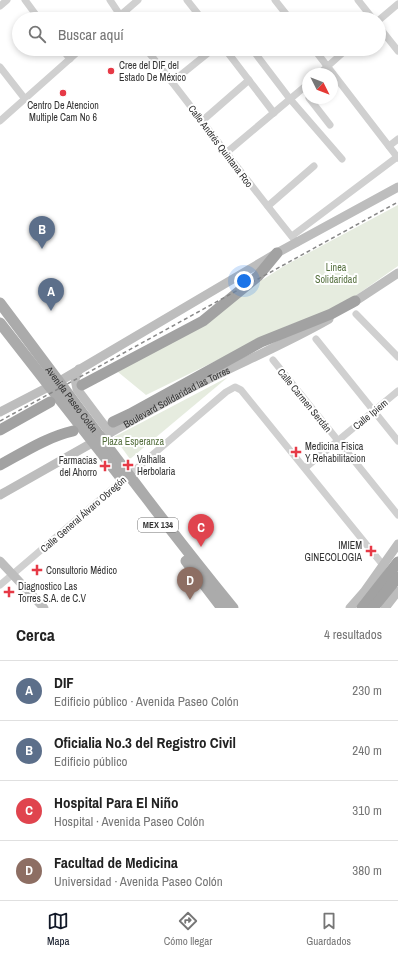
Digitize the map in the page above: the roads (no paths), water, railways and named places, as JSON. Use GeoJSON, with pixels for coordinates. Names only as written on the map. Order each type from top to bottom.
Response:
{"type":"FeatureCollection","features":[{"type":"Feature","properties":{"kind":"highway"},"geometry":{"type":"LineString","coordinates":[[82,385],[203,321],[258,276],[277,254]]}},
{"type":"Feature","properties":{"kind":"highway","name":"Boulevard Solidaridad las Torres"},"geometry":{"type":"LineString","coordinates":[[104,434],[130,414],[261,342],[331,314],[355,301]]}},
{"type":"Feature","properties":{"kind":"highway"},"geometry":{"type":"LineString","coordinates":[[0,430],[50,402]]}},
{"type":"Feature","properties":{"kind":"highway"},"geometry":{"type":"LineString","coordinates":[[0,465],[45,440],[73,431]]}},
{"type":"Feature","properties":{"kind":"highway"},"geometry":{"type":"LineString","coordinates":[[362,608],[398,562]]}},
{"type":"Feature","properties":{"kind":"highway"},"geometry":{"type":"LineString","coordinates":[[373,608],[398,577]]}},
{"type":"Feature","properties":{"kind":"main road"},"geometry":{"type":"LineString","coordinates":[[0,412],[55,384],[155,326],[277,254],[294,240],[398,187]]}},
{"type":"Feature","properties":{"kind":"main road","name":"Boulevard Solidaridad las Torres"},"geometry":{"type":"LineString","coordinates":[[355,301],[398,273]]}},
{"type":"Feature","properties":{"kind":"main road","name":"Avenida Paseo Colón"},"geometry":{"type":"LineString","coordinates":[[0,303],[55,384]]}},
{"type":"Feature","properties":{"kind":"main road","name":"Avenida Paseo Colón"},"geometry":{"type":"LineString","coordinates":[[0,323],[55,384],[104,434],[126,478],[177,544],[222,608]]}},
{"type":"Feature","properties":{"kind":"main road"},"geometry":{"type":"LineString","coordinates":[[79,369],[75,379],[79,393],[104,434]]}},
{"type":"Feature","properties":{"kind":"main road","name":"Boulevard Solidaridad las Torres"},"geometry":{"type":"LineString","coordinates":[[0,495],[104,434]]}},
{"type":"Feature","properties":{"kind":"main road","name":"Avenida Paseo Colón"},"geometry":{"type":"LineString","coordinates":[[177,544],[233,608]]}},
{"type":"Feature","properties":{"kind":"main road"},"geometry":{"type":"LineString","coordinates":[[350,608],[364,592],[398,544]]}},
{"type":"Feature","properties":{"kind":"main road"},"geometry":{"type":"LineString","coordinates":[[0,561],[44,608]]}},
{"type":"Feature","properties":{"kind":"main road"},"geometry":{"type":"LineString","coordinates":[[385,608],[398,591]]}},
{"type":"Feature","properties":{"kind":"street"},"geometry":{"type":"LineString","coordinates":[[0,6],[6,0]]}},
{"type":"Feature","properties":{"kind":"street"},"geometry":{"type":"LineString","coordinates":[[25,0],[34,12]]}},
{"type":"Feature","properties":{"kind":"street"},"geometry":{"type":"LineString","coordinates":[[110,0],[117,12]]}},
{"type":"Feature","properties":{"kind":"street"},"geometry":{"type":"LineString","coordinates":[[126,12],[138,0]]}},
{"type":"Feature","properties":{"kind":"street"},"geometry":{"type":"LineString","coordinates":[[187,0],[196,12]]}},
{"type":"Feature","properties":{"kind":"street"},"geometry":{"type":"LineString","coordinates":[[275,0],[284,12]]}},
{"type":"Feature","properties":{"kind":"street"},"geometry":{"type":"LineString","coordinates":[[358,0],[367,12]]}},
{"type":"Feature","properties":{"kind":"street"},"geometry":{"type":"LineString","coordinates":[[386,13],[398,2]]}},
{"type":"Feature","properties":{"kind":"street"},"geometry":{"type":"LineString","coordinates":[[386,36],[398,51]]}},
{"type":"Feature","properties":{"kind":"street"},"geometry":{"type":"LineString","coordinates":[[0,120],[74,56]]}},
{"type":"Feature","properties":{"kind":"street","name":"Calle Andrés Quintana Roo"},"geometry":{"type":"LineString","coordinates":[[152,56],[294,240]]}},
{"type":"Feature","properties":{"kind":"street"},"geometry":{"type":"LineString","coordinates":[[172,82],[204,56]]}},
{"type":"Feature","properties":{"kind":"street"},"geometry":{"type":"LineString","coordinates":[[230,56],[274,113]]}},
{"type":"Feature","properties":{"kind":"street"},"geometry":{"type":"LineString","coordinates":[[257,56],[290,99],[342,159]]}},
{"type":"Feature","properties":{"kind":"street"},"geometry":{"type":"LineString","coordinates":[[294,240],[398,157],[320,56]]}},
{"type":"Feature","properties":{"kind":"street"},"geometry":{"type":"LineString","coordinates":[[326,68],[339,56]]}},
{"type":"Feature","properties":{"kind":"street"},"geometry":{"type":"LineString","coordinates":[[0,67],[25,99]]}},
{"type":"Feature","properties":{"kind":"street"},"geometry":{"type":"LineString","coordinates":[[202,121],[249,80]]}},
{"type":"Feature","properties":{"kind":"street"},"geometry":{"type":"LineString","coordinates":[[226,153],[302,89]]}},
{"type":"Feature","properties":{"kind":"street"},"geometry":{"type":"LineString","coordinates":[[314,104],[330,124]]}},
{"type":"Feature","properties":{"kind":"street"},"geometry":{"type":"LineString","coordinates":[[389,146],[398,139]]}},
{"type":"Feature","properties":{"kind":"street"},"geometry":{"type":"LineString","coordinates":[[268,206],[314,166]]}},
{"type":"Feature","properties":{"kind":"street"},"geometry":{"type":"LineString","coordinates":[[356,314],[398,357]]}},
{"type":"Feature","properties":{"kind":"street"},"geometry":{"type":"LineString","coordinates":[[316,339],[398,441]]}},
{"type":"Feature","properties":{"kind":"street","name":"Calle Carmen Serdán"},"geometry":{"type":"LineString","coordinates":[[273,360],[398,515]]}},
{"type":"Feature","properties":{"kind":"street","name":"Calle General Álvaro Obregón"},"geometry":{"type":"LineString","coordinates":[[0,585],[226,392],[235,387],[241,390],[305,468]]}},
{"type":"Feature","properties":{"kind":"street","name":"Calle Ipiem"},"geometry":{"type":"LineString","coordinates":[[305,468],[398,391]]}},
{"type":"Feature","properties":{"kind":"street"},"geometry":{"type":"LineString","coordinates":[[305,468],[383,565]]}},
{"type":"Feature","properties":{"kind":"railway"},"geometry":{"type":"LineString","coordinates":[[0,421],[398,202]]}},
{"type":"Feature","properties":{"kind":"place","name":"Cree del DIF del Estado De México"},"geometry":{"type":"Point","coordinates":[111,71]}},
{"type":"Feature","properties":{"kind":"place","name":"Centro De Atencion Multiple Cam No 6"},"geometry":{"type":"Point","coordinates":[63,93]}},
{"type":"Feature","properties":{"kind":"place","name":"Oficialia No.3 del Registro Civil"},"geometry":{"type":"Point","coordinates":[42,249]}},
{"type":"Feature","properties":{"kind":"place","name":"DIF"},"geometry":{"type":"Point","coordinates":[51,311]}},
{"type":"Feature","properties":{"kind":"place","name":"Medicina Fisica Y Rehabilitacion"},"geometry":{"type":"Point","coordinates":[296,452]}},
{"type":"Feature","properties":{"kind":"place","name":"Valhalla Herbolaria"},"geometry":{"type":"Point","coordinates":[128,465]}},
{"type":"Feature","properties":{"kind":"place","name":"Farmacias del Ahorro"},"geometry":{"type":"Point","coordinates":[105,466]}},
{"type":"Feature","properties":{"kind":"place","name":"Hospital Para El Niño"},"geometry":{"type":"Point","coordinates":[201,547]}},
{"type":"Feature","properties":{"kind":"place","name":"IMIEM GINECOLOGIA"},"geometry":{"type":"Point","coordinates":[371,551]}},
{"type":"Feature","properties":{"kind":"place","name":"Consultorio Médico"},"geometry":{"type":"Point","coordinates":[37,570]}},
{"type":"Feature","properties":{"kind":"place","name":"Diagnostico Las Torres S.A. de C.V"},"geometry":{"type":"Point","coordinates":[9,592]}},
{"type":"Feature","properties":{"kind":"place","name":"Facultad de Medicina"},"geometry":{"type":"Point","coordinates":[190,600]}},
{"type":"Feature","properties":{"kind":"park label","name":"Linea Solidaridad"},"geometry":{"type":"Point","coordinates":[336,272]}},
{"type":"Feature","properties":{"kind":"park label","name":"Plaza Esperanza"},"geometry":{"type":"Point","coordinates":[133,441]}}]}
